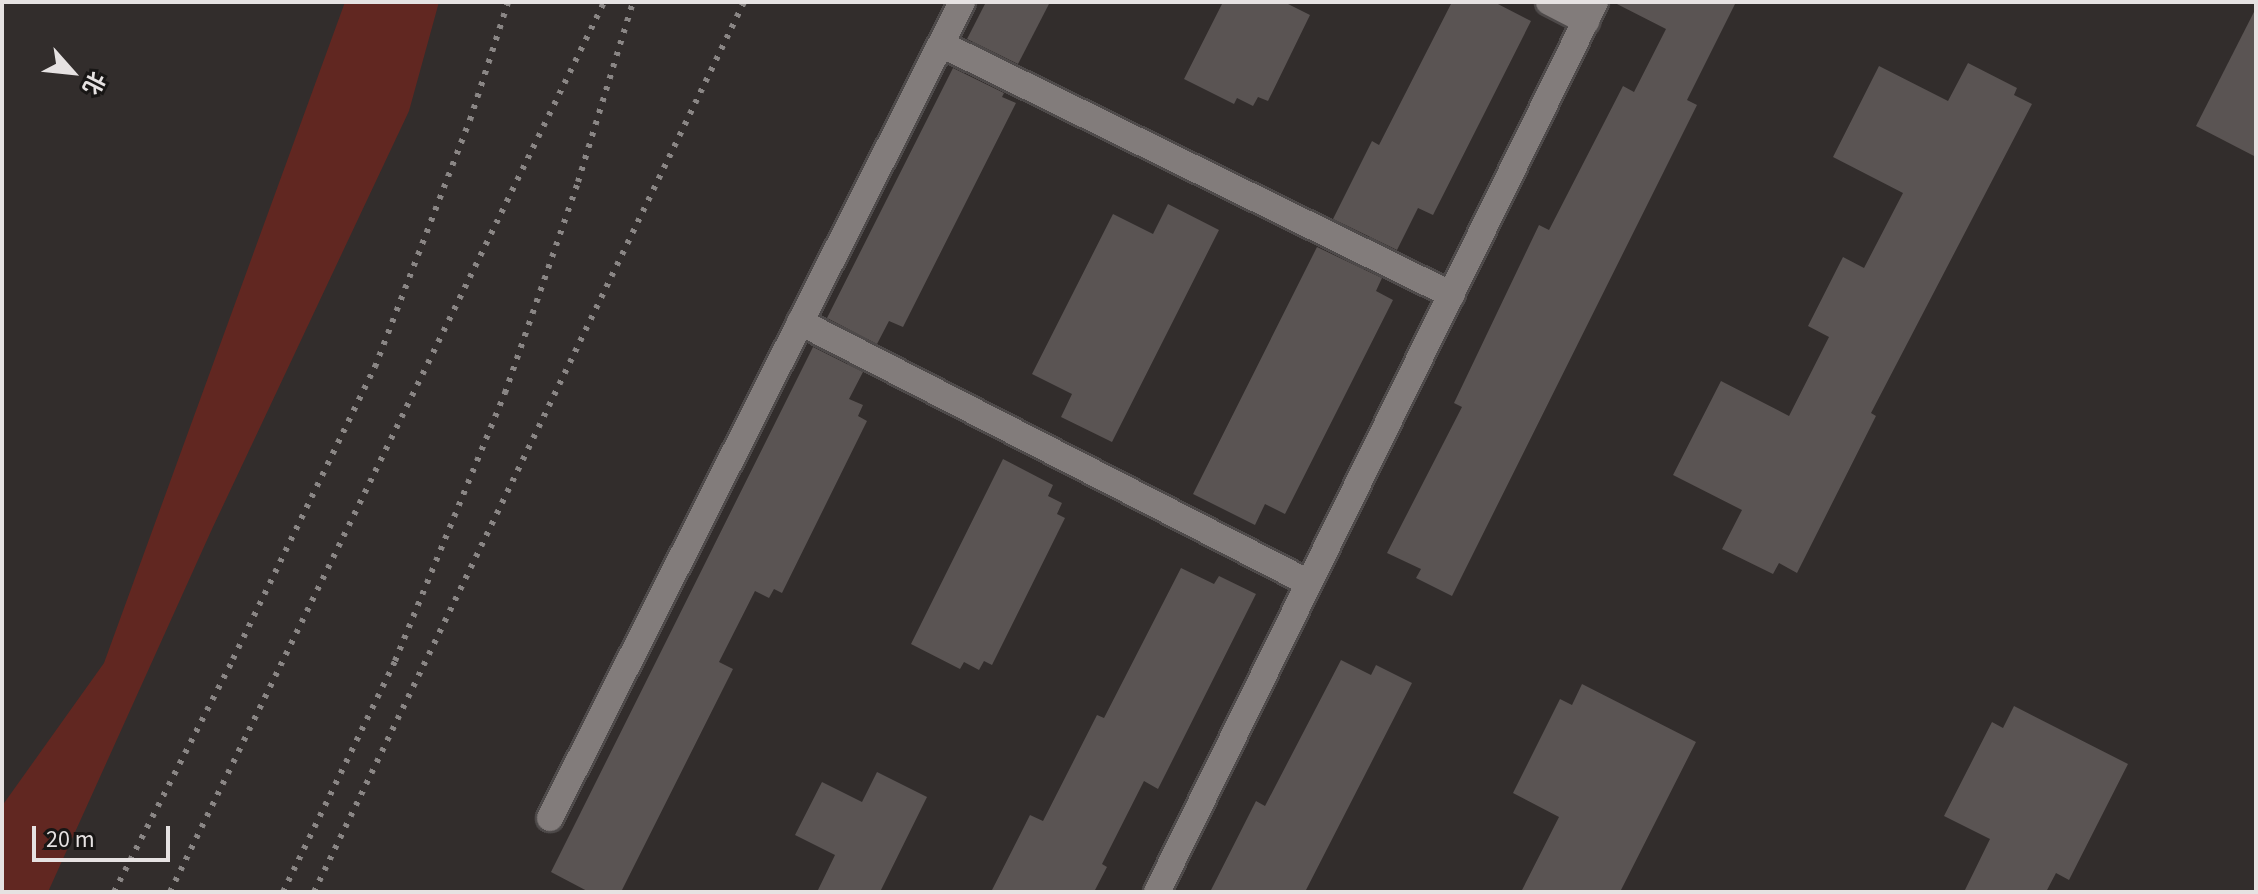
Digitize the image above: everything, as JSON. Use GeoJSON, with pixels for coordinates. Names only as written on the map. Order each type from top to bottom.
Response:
{"type":"FeatureCollection","features":[{"type":"Feature","properties":{"kind":"lane"},"geometry":{"type":"LineString","coordinates":[[550,818],[962,2]]}},
{"type":"Feature","properties":{"kind":"lane"},"geometry":{"type":"LineString","coordinates":[[1157,892],[1591,11],[1549,2]]}},
{"type":"Feature","properties":{"kind":"lane"},"geometry":{"type":"LineString","coordinates":[[941,44],[1452,295]]}},
{"type":"Feature","properties":{"kind":"lane"},"geometry":{"type":"LineString","coordinates":[[800,322],[1309,583]]}},
{"type":"Feature","properties":{"kind":"shaded area"},"geometry":{"type":"Polygon","coordinates":[[[345,2],[439,2],[409,111],[212,529],[48,892],[2,892],[2,806],[104,663],[345,2]]]}},
{"type":"Feature","properties":{"kind":"building"},"geometry":{"type":"Polygon","coordinates":[[[986,2],[1050,2],[1018,64],[967,39],[986,2]]]}},
{"type":"Feature","properties":{"kind":"building"},"geometry":{"type":"Polygon","coordinates":[[[1223,2],[1284,2],[1310,15],[1268,101],[1258,97],[1253,106],[1237,98],[1234,104],[1184,79],[1223,2]]]}},
{"type":"Feature","properties":{"kind":"building"},"geometry":{"type":"Polygon","coordinates":[[[1452,2],[1494,2],[1531,21],[1433,215],[1418,208],[1397,250],[1333,219],[1372,141],[1379,145],[1452,2]]]}},
{"type":"Feature","properties":{"kind":"building"},"geometry":{"type":"Polygon","coordinates":[[[1613,2],[1736,2],[1687,100],[1697,105],[1452,596],[1416,578],[1421,569],[1387,553],[1462,407],[1454,403],[1539,225],[1549,230],[1623,86],[1634,92],[1666,29],[1613,2]]]}},
{"type":"Feature","properties":{"kind":"building"},"geometry":{"type":"Polygon","coordinates":[[[2256,8],[2256,157],[2196,126],[2256,8]]]}},
{"type":"Feature","properties":{"kind":"building"},"geometry":{"type":"Polygon","coordinates":[[[1968,63],[2017,88],[2014,95],[2032,104],[1871,413],[1876,416],[1797,573],[1779,563],[1773,574],[1722,549],[1742,510],[1673,475],[1721,381],[1789,416],[1829,337],[1808,326],[1843,257],[1864,268],[1903,193],[1833,157],[1879,66],[1948,101],[1968,63]]]}},
{"type":"Feature","properties":{"kind":"building"},"geometry":{"type":"Polygon","coordinates":[[[953,68],[1004,93],[1002,97],[1016,103],[903,327],[889,321],[877,344],[827,318],[953,68]]]}},
{"type":"Feature","properties":{"kind":"building"},"geometry":{"type":"Polygon","coordinates":[[[1168,204],[1219,230],[1112,442],[1061,417],[1072,394],[1032,374],[1113,214],[1153,234],[1168,204]]]}},
{"type":"Feature","properties":{"kind":"building"},"geometry":{"type":"Polygon","coordinates":[[[1317,247],[1382,278],[1376,291],[1393,300],[1285,514],[1265,504],[1255,525],[1193,494],[1317,247]]]}},
{"type":"Feature","properties":{"kind":"building"},"geometry":{"type":"Polygon","coordinates":[[[813,347],[863,372],[849,399],[863,405],[858,416],[867,421],[782,593],[774,589],[769,598],[755,591],[719,662],[733,669],[621,892],[589,892],[551,872],[813,347]]]}},
{"type":"Feature","properties":{"kind":"building"},"geometry":{"type":"Polygon","coordinates":[[[1003,459],[1053,485],[1048,496],[1062,503],[1057,514],[1065,518],[992,665],[984,661],[979,670],[964,662],[960,669],[911,644],[1003,459]]]}},
{"type":"Feature","properties":{"kind":"building"},"geometry":{"type":"Polygon","coordinates":[[[1181,568],[1214,584],[1219,576],[1256,594],[1158,789],[1144,781],[1102,864],[1107,867],[1094,892],[991,892],[1030,815],[1043,821],[1097,715],[1104,718],[1181,568]]]}},
{"type":"Feature","properties":{"kind":"building"},"geometry":{"type":"Polygon","coordinates":[[[1341,660],[1371,675],[1376,665],[1412,683],[1305,892],[1210,892],[1256,801],[1265,806],[1341,660]]]}},
{"type":"Feature","properties":{"kind":"building"},"geometry":{"type":"Polygon","coordinates":[[[1582,684],[1696,742],[1620,892],[1521,892],[1559,817],[1513,793],[1560,699],[1572,705],[1582,684]]]}},
{"type":"Feature","properties":{"kind":"building"},"geometry":{"type":"Polygon","coordinates":[[[2014,706],[2128,764],[2069,880],[2056,873],[2046,892],[1964,892],[1990,839],[1944,816],[1992,722],[2003,728],[2014,706]]]}},
{"type":"Feature","properties":{"kind":"building"},"geometry":{"type":"Polygon","coordinates":[[[877,772],[927,797],[880,892],[817,892],[835,855],[795,835],[822,782],[862,802],[877,772]]]}},
{"type":"Feature","properties":{"kind":"railway"},"geometry":{"type":"LineString","coordinates":[[114,892],[233,659],[375,367],[470,120],[508,2]]}},
{"type":"Feature","properties":{"kind":"railway"},"geometry":{"type":"LineString","coordinates":[[170,892],[604,2]]}},
{"type":"Feature","properties":{"kind":"railway"},"geometry":{"type":"LineString","coordinates":[[283,892],[395,661],[505,393],[578,182],[633,2]]}},
{"type":"Feature","properties":{"kind":"railway"},"geometry":{"type":"LineString","coordinates":[[314,892],[744,2]]}}]}
